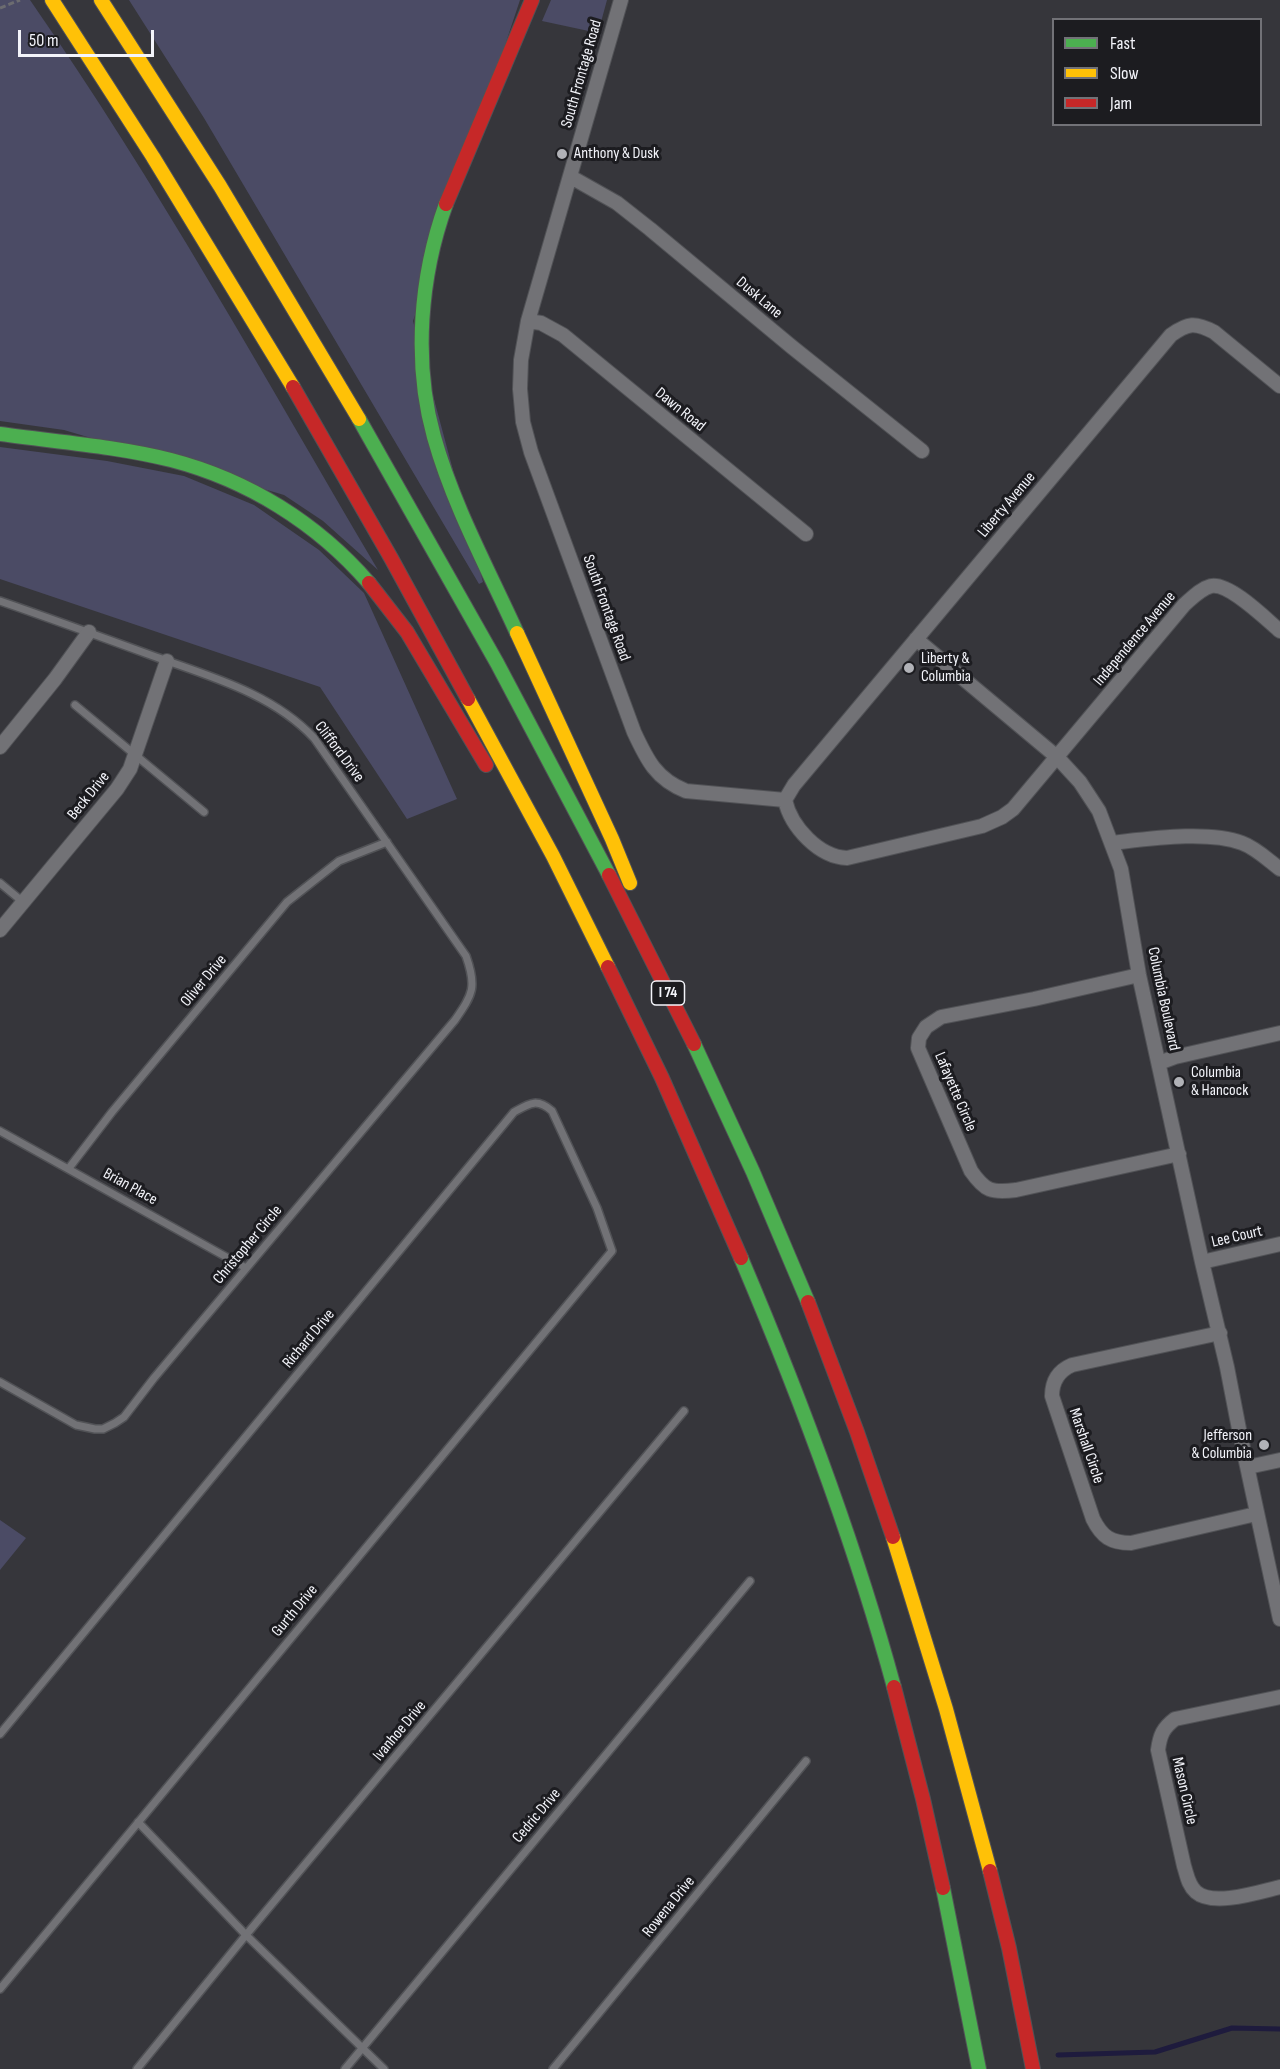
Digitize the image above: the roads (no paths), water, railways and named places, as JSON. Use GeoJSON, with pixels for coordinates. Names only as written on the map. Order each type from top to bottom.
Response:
{"type":"FeatureCollection","features":[{"type":"Feature","properties":{"kind":"highway","name":"I 74"},"geometry":{"type":"LineString","coordinates":[[52,0],[127,115],[265,340],[386,548],[517,789],[617,984],[735,1240],[800,1401],[849,1540],[891,1678],[926,1813],[964,1987],[979,2069]]}},
{"type":"Feature","properties":{"kind":"highway"},"geometry":{"type":"LineString","coordinates":[[532,0],[442,217],[431,256],[424,296],[422,334],[424,380],[431,425],[453,491],[612,839],[674,1004]]}},
{"type":"Feature","properties":{"kind":"highway","name":"I 74"},"geometry":{"type":"LineString","coordinates":[[103,2],[272,269],[410,504],[508,682],[608,873],[674,1004],[754,1174],[797,1276],[883,1506],[944,1695],[984,1847],[1033,2069]]}},
{"type":"Feature","properties":{"kind":"highway"},"geometry":{"type":"LineString","coordinates":[[0,434],[137,453],[171,460],[211,472],[249,488],[281,507],[321,536],[357,569],[384,600],[407,633],[491,773]]}},
{"type":"Feature","properties":{"kind":"highway"},"geometry":{"type":"LineString","coordinates":[[509,803],[617,984]]}},
{"type":"Feature","properties":{"kind":"street","name":"South Frontage Road"},"geometry":{"type":"LineString","coordinates":[[621,0],[528,321],[521,360],[520,389],[523,422],[534,461],[634,732],[646,758],[657,773],[672,785],[686,790],[785,800]]}},
{"type":"Feature","properties":{"kind":"street","name":"Dusk Lane"},"geometry":{"type":"LineString","coordinates":[[571,177],[617,203],[922,451]]}},
{"type":"Feature","properties":{"kind":"street","name":"Dawn Road"},"geometry":{"type":"LineString","coordinates":[[528,321],[541,323],[564,335],[806,534]]}},
{"type":"Feature","properties":{"kind":"street","name":"Liberty Avenue"},"geometry":{"type":"LineString","coordinates":[[785,800],[794,785],[1171,335],[1183,327],[1194,324],[1202,326],[1214,332],[1280,386]]}},
{"type":"Feature","properties":{"kind":"street","name":"Independence Avenue"},"geometry":{"type":"LineString","coordinates":[[1057,757],[1184,605],[1200,591],[1220,585],[1231,591],[1280,631]]}},
{"type":"Feature","properties":{"kind":"street"},"geometry":{"type":"LineString","coordinates":[[0,747],[55,679],[89,632]]}},
{"type":"Feature","properties":{"kind":"street","name":"Columbia Boulevard"},"geometry":{"type":"LineString","coordinates":[[916,639],[1057,757],[1080,782],[1099,811],[1121,869],[1139,975],[1202,1262],[1220,1333],[1280,1619]]}},
{"type":"Feature","properties":{"kind":"street","name":"Beck Drive"},"geometry":{"type":"LineString","coordinates":[[0,930],[117,789],[130,769],[168,661]]}},
{"type":"Feature","properties":{"kind":"street"},"geometry":{"type":"LineString","coordinates":[[785,800],[793,822],[811,841],[828,854],[838,858],[847,858],[982,826],[1002,817],[1013,809],[1057,757]]}},
{"type":"Feature","properties":{"kind":"street"},"geometry":{"type":"LineString","coordinates":[[1111,843],[1152,838],[1228,839],[1251,848],[1280,869]]}},
{"type":"Feature","properties":{"kind":"street","name":"Lafayette Circle"},"geometry":{"type":"LineString","coordinates":[[1139,975],[941,1017],[926,1026],[919,1038],[918,1048],[971,1171],[981,1186],[989,1190],[1002,1192],[1016,1190],[1179,1154]]}},
{"type":"Feature","properties":{"kind":"street"},"geometry":{"type":"LineString","coordinates":[[1160,1063],[1175,1057],[1280,1033]]}},
{"type":"Feature","properties":{"kind":"street","name":"Lee Court"},"geometry":{"type":"LineString","coordinates":[[1202,1262],[1280,1244]]}},
{"type":"Feature","properties":{"kind":"street","name":"Marshall Circle"},"geometry":{"type":"LineString","coordinates":[[1220,1333],[1072,1365],[1065,1368],[1054,1380],[1052,1396],[1093,1519],[1099,1531],[1108,1539],[1117,1543],[1131,1543],[1257,1514]]}},
{"type":"Feature","properties":{"kind":"street"},"geometry":{"type":"LineString","coordinates":[[1248,1467],[1280,1460]]}},
{"type":"Feature","properties":{"kind":"street","name":"Mason Circle"},"geometry":{"type":"LineString","coordinates":[[1280,1697],[1175,1719],[1165,1726],[1160,1735],[1158,1750],[1184,1866],[1189,1883],[1195,1892],[1205,1898],[1219,1899],[1280,1887]]}},
{"type":"Feature","properties":{"kind":"lane","name":"Clifford Drive"},"geometry":{"type":"LineString","coordinates":[[0,601],[168,661],[269,702],[301,724],[314,738],[466,956],[472,980]]}},
{"type":"Feature","properties":{"kind":"lane"},"geometry":{"type":"LineString","coordinates":[[75,705],[204,812]]}},
{"type":"Feature","properties":{"kind":"lane","name":"Oliver Drive"},"geometry":{"type":"LineString","coordinates":[[69,1168],[287,902],[339,861],[387,842]]}},
{"type":"Feature","properties":{"kind":"lane"},"geometry":{"type":"LineString","coordinates":[[0,883],[23,902]]}},
{"type":"Feature","properties":{"kind":"lane","name":"Christopher Circle"},"geometry":{"type":"LineString","coordinates":[[0,1382],[76,1425],[95,1430],[103,1429],[124,1417],[455,1020],[470,998],[472,980]]}},
{"type":"Feature","properties":{"kind":"lane","name":"Richard Drive"},"geometry":{"type":"LineString","coordinates":[[0,1734],[514,1112],[525,1105],[537,1102],[544,1104],[552,1111],[597,1208],[612,1251]]}},
{"type":"Feature","properties":{"kind":"lane","name":"Brian Place"},"geometry":{"type":"LineString","coordinates":[[0,1131],[246,1268]]}},
{"type":"Feature","properties":{"kind":"lane","name":"Gurth Drive"},"geometry":{"type":"LineString","coordinates":[[0,1989],[612,1251]]}},
{"type":"Feature","properties":{"kind":"lane","name":"Ivanhoe Drive"},"geometry":{"type":"LineString","coordinates":[[137,2069],[246,1935],[684,1411]]}},
{"type":"Feature","properties":{"kind":"lane","name":"Cedric Drive"},"geometry":{"type":"LineString","coordinates":[[345,2069],[750,1581]]}},
{"type":"Feature","properties":{"kind":"lane","name":"Rowena Drive"},"geometry":{"type":"LineString","coordinates":[[553,2069],[806,1761]]}},
{"type":"Feature","properties":{"kind":"lane"},"geometry":{"type":"LineString","coordinates":[[138,1822],[246,1935],[384,2069]]}},
{"type":"Feature","properties":{"kind":"waterway"},"geometry":{"type":"LineString","coordinates":[[1058,2055],[1155,2052],[1232,2028],[1280,2029]]}},
{"type":"Feature","properties":{"kind":"place","name":"Anthony & Dusk"},"geometry":{"type":"Point","coordinates":[562,154]}},
{"type":"Feature","properties":{"kind":"place","name":"Liberty & Columbia"},"geometry":{"type":"Point","coordinates":[909,668]}},
{"type":"Feature","properties":{"kind":"place","name":"Columbia & Hancock"},"geometry":{"type":"Point","coordinates":[1179,1082]}},
{"type":"Feature","properties":{"kind":"place","name":"Jefferson & Columbia"},"geometry":{"type":"Point","coordinates":[1264,1445]}}]}
